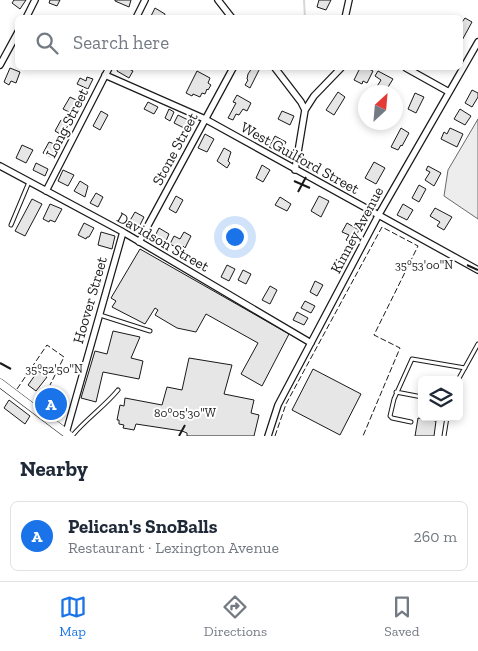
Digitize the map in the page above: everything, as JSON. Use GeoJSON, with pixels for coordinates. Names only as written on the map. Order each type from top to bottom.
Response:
{"type":"FeatureCollection","features":[{"type":"Feature","properties":{"kind":"main road"},"geometry":{"type":"LineString","coordinates":[[0,384],[69,435]]}},
{"type":"Feature","properties":{"kind":"street"},"geometry":{"type":"LineString","coordinates":[[28,15],[35,0]]}},
{"type":"Feature","properties":{"kind":"street"},"geometry":{"type":"LineString","coordinates":[[138,15],[146,0]]}},
{"type":"Feature","properties":{"kind":"street"},"geometry":{"type":"LineString","coordinates":[[218,0],[230,15]]}},
{"type":"Feature","properties":{"kind":"street"},"geometry":{"type":"LineString","coordinates":[[346,15],[349,0]]}},
{"type":"Feature","properties":{"kind":"street"},"geometry":{"type":"LineString","coordinates":[[0,65],[15,38]]}},
{"type":"Feature","properties":{"kind":"street","name":"Kinney Avenue"},"geometry":{"type":"LineString","coordinates":[[463,68],[478,42]]}},
{"type":"Feature","properties":{"kind":"street","name":"Long Street"},"geometry":{"type":"LineString","coordinates":[[46,191],[109,70]]}},
{"type":"Feature","properties":{"kind":"street","name":"Stone Street"},"geometry":{"type":"LineString","coordinates":[[139,242],[231,70]]}},
{"type":"Feature","properties":{"kind":"street"},"geometry":{"type":"LineString","coordinates":[[277,70],[305,110]]}},
{"type":"Feature","properties":{"kind":"street"},"geometry":{"type":"LineString","coordinates":[[295,170],[305,110],[314,96],[339,70]]}},
{"type":"Feature","properties":{"kind":"street"},"geometry":{"type":"LineString","coordinates":[[410,70],[449,92]]}},
{"type":"Feature","properties":{"kind":"street","name":"Kinney Avenue"},"geometry":{"type":"LineString","coordinates":[[268,436],[278,405],[378,216],[462,70]]}},
{"type":"Feature","properties":{"kind":"street","name":"West Guilford Street"},"geometry":{"type":"LineString","coordinates":[[105,75],[205,119],[478,270]]}},
{"type":"Feature","properties":{"kind":"street","name":"Davidson Street"},"geometry":{"type":"LineString","coordinates":[[0,166],[123,232],[311,343]]}},
{"type":"Feature","properties":{"kind":"street","name":"Hoover Street"},"geometry":{"type":"LineString","coordinates":[[69,435],[99,315],[123,232]]}},
{"type":"Feature","properties":{"kind":"lane"},"geometry":{"type":"LineString","coordinates":[[11,225],[29,182]]}},
{"type":"Feature","properties":{"kind":"lane"},"geometry":{"type":"LineString","coordinates":[[99,315],[150,331]]}},
{"type":"Feature","properties":{"kind":"lane"},"geometry":{"type":"LineString","coordinates":[[460,376],[478,344]]}},
{"type":"Feature","properties":{"kind":"lane"},"geometry":{"type":"LineString","coordinates":[[411,422],[390,416],[396,392],[412,359],[464,368]]}},
{"type":"Feature","properties":{"kind":"lane"},"geometry":{"type":"LineString","coordinates":[[69,435],[104,406],[118,390]]}},
{"type":"Feature","properties":{"kind":"lane"},"geometry":{"type":"LineString","coordinates":[[396,392],[418,396]]}},
{"type":"Feature","properties":{"kind":"lane"},"geometry":{"type":"LineString","coordinates":[[444,436],[446,421]]}},
{"type":"Feature","properties":{"kind":"shaded area"},"geometry":{"type":"Polygon","coordinates":[[[478,119],[478,219],[444,196],[448,170],[478,119]]]}},
{"type":"Feature","properties":{"kind":"building"},"geometry":{"type":"Polygon","coordinates":[[[14,0],[26,0],[20,9],[12,3],[14,0]]]}},
{"type":"Feature","properties":{"kind":"building"},"geometry":{"type":"Polygon","coordinates":[[[50,0],[60,0],[57,6],[49,3],[50,0]]]}},
{"type":"Feature","properties":{"kind":"building"},"geometry":{"type":"Polygon","coordinates":[[[115,0],[131,0],[129,7],[115,0]]]}},
{"type":"Feature","properties":{"kind":"building"},"geometry":{"type":"Polygon","coordinates":[[[319,0],[331,0],[326,10],[317,7],[319,0]]]}},
{"type":"Feature","properties":{"kind":"building"},"geometry":{"type":"Polygon","coordinates":[[[155,8],[165,14],[165,15],[152,15],[155,8]]]}},
{"type":"Feature","properties":{"kind":"building"},"geometry":{"type":"Polygon","coordinates":[[[465,18],[472,22],[463,38],[463,21],[465,18]]]}},
{"type":"Feature","properties":{"kind":"building"},"geometry":{"type":"Polygon","coordinates":[[[10,68],[20,72],[16,83],[11,81],[9,85],[4,82],[10,68]]]}},
{"type":"Feature","properties":{"kind":"building"},"geometry":{"type":"Polygon","coordinates":[[[131,70],[133,71],[129,78],[117,71],[131,70]]]}},
{"type":"Feature","properties":{"kind":"building"},"geometry":{"type":"Polygon","coordinates":[[[251,70],[259,70],[250,88],[245,85],[248,80],[248,74],[251,70]]]}},
{"type":"Feature","properties":{"kind":"building"},"geometry":{"type":"Polygon","coordinates":[[[359,70],[373,71],[367,83],[363,81],[362,84],[354,80],[359,70]]]}},
{"type":"Feature","properties":{"kind":"building"},"geometry":{"type":"Polygon","coordinates":[[[197,71],[210,78],[208,83],[211,85],[205,94],[202,93],[200,97],[186,93],[197,71]]]}},
{"type":"Feature","properties":{"kind":"building"},"geometry":{"type":"Polygon","coordinates":[[[378,71],[393,79],[389,85],[378,85],[381,80],[375,76],[378,71]]]}},
{"type":"Feature","properties":{"kind":"building"},"geometry":{"type":"Polygon","coordinates":[[[87,77],[93,79],[88,89],[77,84],[80,78],[86,81],[87,77]]]}},
{"type":"Feature","properties":{"kind":"building"},"geometry":{"type":"Polygon","coordinates":[[[472,90],[478,93],[478,97],[472,107],[465,103],[472,90]]]}},
{"type":"Feature","properties":{"kind":"building"},"geometry":{"type":"Polygon","coordinates":[[[338,92],[345,97],[334,115],[326,110],[338,92]]]}},
{"type":"Feature","properties":{"kind":"building"},"geometry":{"type":"Polygon","coordinates":[[[415,93],[424,97],[416,113],[408,109],[415,93]]]}},
{"type":"Feature","properties":{"kind":"building"},"geometry":{"type":"Polygon","coordinates":[[[237,95],[251,103],[247,111],[243,109],[239,115],[236,114],[233,120],[228,118],[236,103],[233,102],[237,95]]]}},
{"type":"Feature","properties":{"kind":"building"},"geometry":{"type":"Polygon","coordinates":[[[70,97],[78,101],[71,113],[63,109],[70,97]]]}},
{"type":"Feature","properties":{"kind":"building"},"geometry":{"type":"Polygon","coordinates":[[[148,102],[158,107],[154,114],[144,109],[148,102]]]}},
{"type":"Feature","properties":{"kind":"building"},"geometry":{"type":"Polygon","coordinates":[[[169,109],[174,112],[170,121],[165,118],[169,109]]]}},
{"type":"Feature","properties":{"kind":"building"},"geometry":{"type":"Polygon","coordinates":[[[460,109],[471,116],[465,125],[454,119],[460,109]]]}},
{"type":"Feature","properties":{"kind":"building"},"geometry":{"type":"Polygon","coordinates":[[[101,111],[108,115],[100,130],[93,126],[101,111]]]}},
{"type":"Feature","properties":{"kind":"building"},"geometry":{"type":"Polygon","coordinates":[[[282,111],[294,116],[290,125],[278,119],[282,111]]]}},
{"type":"Feature","properties":{"kind":"building"},"geometry":{"type":"Polygon","coordinates":[[[178,115],[190,121],[186,129],[174,123],[178,115]]]}},
{"type":"Feature","properties":{"kind":"building"},"geometry":{"type":"Polygon","coordinates":[[[61,120],[69,124],[62,135],[55,131],[61,120]]]}},
{"type":"Feature","properties":{"kind":"building"},"geometry":{"type":"Polygon","coordinates":[[[450,128],[463,134],[457,147],[441,139],[444,132],[447,134],[450,128]]]}},
{"type":"Feature","properties":{"kind":"building"},"geometry":{"type":"Polygon","coordinates":[[[403,129],[409,133],[398,150],[391,147],[400,130],[403,129]]]}},
{"type":"Feature","properties":{"kind":"building"},"geometry":{"type":"Polygon","coordinates":[[[205,134],[214,139],[207,152],[198,148],[205,134]]]}},
{"type":"Feature","properties":{"kind":"building"},"geometry":{"type":"Polygon","coordinates":[[[275,136],[286,142],[280,153],[269,147],[275,136]]]}},
{"type":"Feature","properties":{"kind":"building"},"geometry":{"type":"Polygon","coordinates":[[[49,142],[57,145],[51,157],[43,153],[49,142]]]}},
{"type":"Feature","properties":{"kind":"building"},"geometry":{"type":"Polygon","coordinates":[[[22,145],[33,150],[26,163],[16,158],[22,145]]]}},
{"type":"Feature","properties":{"kind":"building"},"geometry":{"type":"Polygon","coordinates":[[[224,148],[231,152],[228,161],[230,163],[227,168],[217,161],[224,148]]]}},
{"type":"Feature","properties":{"kind":"building"},"geometry":{"type":"Polygon","coordinates":[[[374,162],[385,168],[376,184],[365,178],[374,162]]]}},
{"type":"Feature","properties":{"kind":"building"},"geometry":{"type":"Polygon","coordinates":[[[36,163],[48,169],[45,176],[33,170],[36,163]]]}},
{"type":"Feature","properties":{"kind":"building"},"geometry":{"type":"Polygon","coordinates":[[[262,165],[270,170],[263,182],[256,178],[262,165]]]}},
{"type":"Feature","properties":{"kind":"building"},"geometry":{"type":"Polygon","coordinates":[[[428,166],[441,173],[434,186],[425,180],[430,172],[426,170],[428,166]]]}},
{"type":"Feature","properties":{"kind":"building"},"geometry":{"type":"Polygon","coordinates":[[[63,170],[74,175],[68,186],[58,181],[63,170]]]}},
{"type":"Feature","properties":{"kind":"building"},"geometry":{"type":"Polygon","coordinates":[[[80,181],[88,186],[85,197],[74,191],[80,181]]]}},
{"type":"Feature","properties":{"kind":"building"},"geometry":{"type":"Polygon","coordinates":[[[419,185],[426,189],[419,202],[412,198],[419,185]]]}},
{"type":"Feature","properties":{"kind":"building"},"geometry":{"type":"Polygon","coordinates":[[[96,193],[103,197],[98,207],[90,203],[96,193]]]}},
{"type":"Feature","properties":{"kind":"building"},"geometry":{"type":"Polygon","coordinates":[[[176,196],[183,200],[176,213],[169,209],[176,196]]]}},
{"type":"Feature","properties":{"kind":"building"},"geometry":{"type":"Polygon","coordinates":[[[319,196],[329,201],[321,217],[311,211],[319,196]]]}},
{"type":"Feature","properties":{"kind":"building"},"geometry":{"type":"Polygon","coordinates":[[[280,197],[291,204],[287,211],[275,205],[280,197]]]}},
{"type":"Feature","properties":{"kind":"building"},"geometry":{"type":"Polygon","coordinates":[[[32,199],[42,204],[25,236],[15,231],[32,199]]]}},
{"type":"Feature","properties":{"kind":"building"},"geometry":{"type":"Polygon","coordinates":[[[50,204],[62,209],[55,222],[43,219],[50,204]]]}},
{"type":"Feature","properties":{"kind":"building"},"geometry":{"type":"Polygon","coordinates":[[[403,204],[413,210],[407,220],[397,215],[403,204]]]}},
{"type":"Feature","properties":{"kind":"building"},"geometry":{"type":"Polygon","coordinates":[[[435,208],[452,217],[444,230],[437,226],[440,222],[430,216],[435,208]]]}},
{"type":"Feature","properties":{"kind":"building"},"geometry":{"type":"Polygon","coordinates":[[[135,212],[144,217],[138,229],[128,224],[135,212]]]}},
{"type":"Feature","properties":{"kind":"building"},"geometry":{"type":"Polygon","coordinates":[[[84,223],[94,228],[86,239],[78,235],[84,223]]]}},
{"type":"Feature","properties":{"kind":"building"},"geometry":{"type":"Polygon","coordinates":[[[347,223],[359,230],[352,243],[346,240],[349,235],[342,232],[347,223]]]}},
{"type":"Feature","properties":{"kind":"building"},"geometry":{"type":"Polygon","coordinates":[[[159,228],[169,234],[166,241],[155,236],[159,228]]]}},
{"type":"Feature","properties":{"kind":"building"},"geometry":{"type":"Polygon","coordinates":[[[101,232],[115,236],[112,249],[98,245],[101,232]]]}},
{"type":"Feature","properties":{"kind":"building"},"geometry":{"type":"Polygon","coordinates":[[[184,232],[191,236],[185,248],[183,246],[181,250],[170,244],[174,236],[180,239],[184,232]]]}},
{"type":"Feature","properties":{"kind":"building"},"geometry":{"type":"Polygon","coordinates":[[[140,249],[289,334],[262,386],[241,374],[258,343],[206,314],[196,332],[177,328],[155,315],[158,310],[155,308],[145,324],[112,307],[116,301],[111,298],[140,249]]]}},
{"type":"Feature","properties":{"kind":"building"},"geometry":{"type":"Polygon","coordinates":[[[227,265],[235,269],[229,281],[221,277],[227,265]]]}},
{"type":"Feature","properties":{"kind":"building"},"geometry":{"type":"Polygon","coordinates":[[[243,270],[251,274],[246,284],[238,280],[243,270]]]}},
{"type":"Feature","properties":{"kind":"building"},"geometry":{"type":"Polygon","coordinates":[[[315,281],[323,285],[317,296],[310,292],[315,281]]]}},
{"type":"Feature","properties":{"kind":"building"},"geometry":{"type":"Polygon","coordinates":[[[270,286],[277,290],[270,304],[262,300],[270,286]]]}},
{"type":"Feature","properties":{"kind":"building"},"geometry":{"type":"Polygon","coordinates":[[[305,301],[315,306],[311,313],[301,308],[305,301]]]}},
{"type":"Feature","properties":{"kind":"building"},"geometry":{"type":"Polygon","coordinates":[[[297,312],[308,318],[304,325],[293,320],[297,312]]]}},
{"type":"Feature","properties":{"kind":"building"},"geometry":{"type":"Polygon","coordinates":[[[113,331],[140,337],[131,358],[143,361],[139,379],[103,372],[96,402],[81,398],[95,351],[107,354],[113,331]]]}},
{"type":"Feature","properties":{"kind":"building"},"geometry":{"type":"Polygon","coordinates":[[[189,358],[232,365],[224,394],[254,400],[251,413],[259,415],[254,436],[187,436],[187,433],[182,431],[136,424],[134,430],[123,428],[124,425],[119,424],[119,420],[117,420],[120,405],[124,406],[125,398],[162,405],[167,387],[182,390],[189,358]]]}},
{"type":"Feature","properties":{"kind":"building"},"geometry":{"type":"Polygon","coordinates":[[[313,369],[361,394],[340,435],[292,410],[313,369]]]}},
{"type":"Feature","properties":{"kind":"building"},"geometry":{"type":"Polygon","coordinates":[[[38,371],[47,377],[36,391],[28,385],[38,371]]]}},
{"type":"Feature","properties":{"kind":"building"},"geometry":{"type":"Polygon","coordinates":[[[53,397],[57,400],[49,411],[45,408],[53,397]]]}},
{"type":"Feature","properties":{"kind":"building"},"geometry":{"type":"Polygon","coordinates":[[[9,400],[30,416],[25,424],[4,408],[9,400]]]}},
{"type":"Feature","properties":{"kind":"building"},"geometry":{"type":"Polygon","coordinates":[[[418,418],[418,421],[436,421],[434,436],[415,436],[418,418]]]}},
{"type":"Feature","properties":{"kind":"waterway"},"geometry":{"type":"LineString","coordinates":[[304,0],[305,15]]}},
{"type":"Feature","properties":{"kind":"fence"},"geometry":{"type":"LineString","coordinates":[[275,436],[286,404],[382,227],[418,246],[374,335],[400,348],[363,436]]}},
{"type":"Feature","properties":{"kind":"fence"},"geometry":{"type":"LineString","coordinates":[[17,389],[47,345],[64,357],[50,385]]}},
{"type":"Feature","properties":{"kind":"place","name":"Pelican's SnoBalls"},"geometry":{"type":"Point","coordinates":[51,404]}}]}
